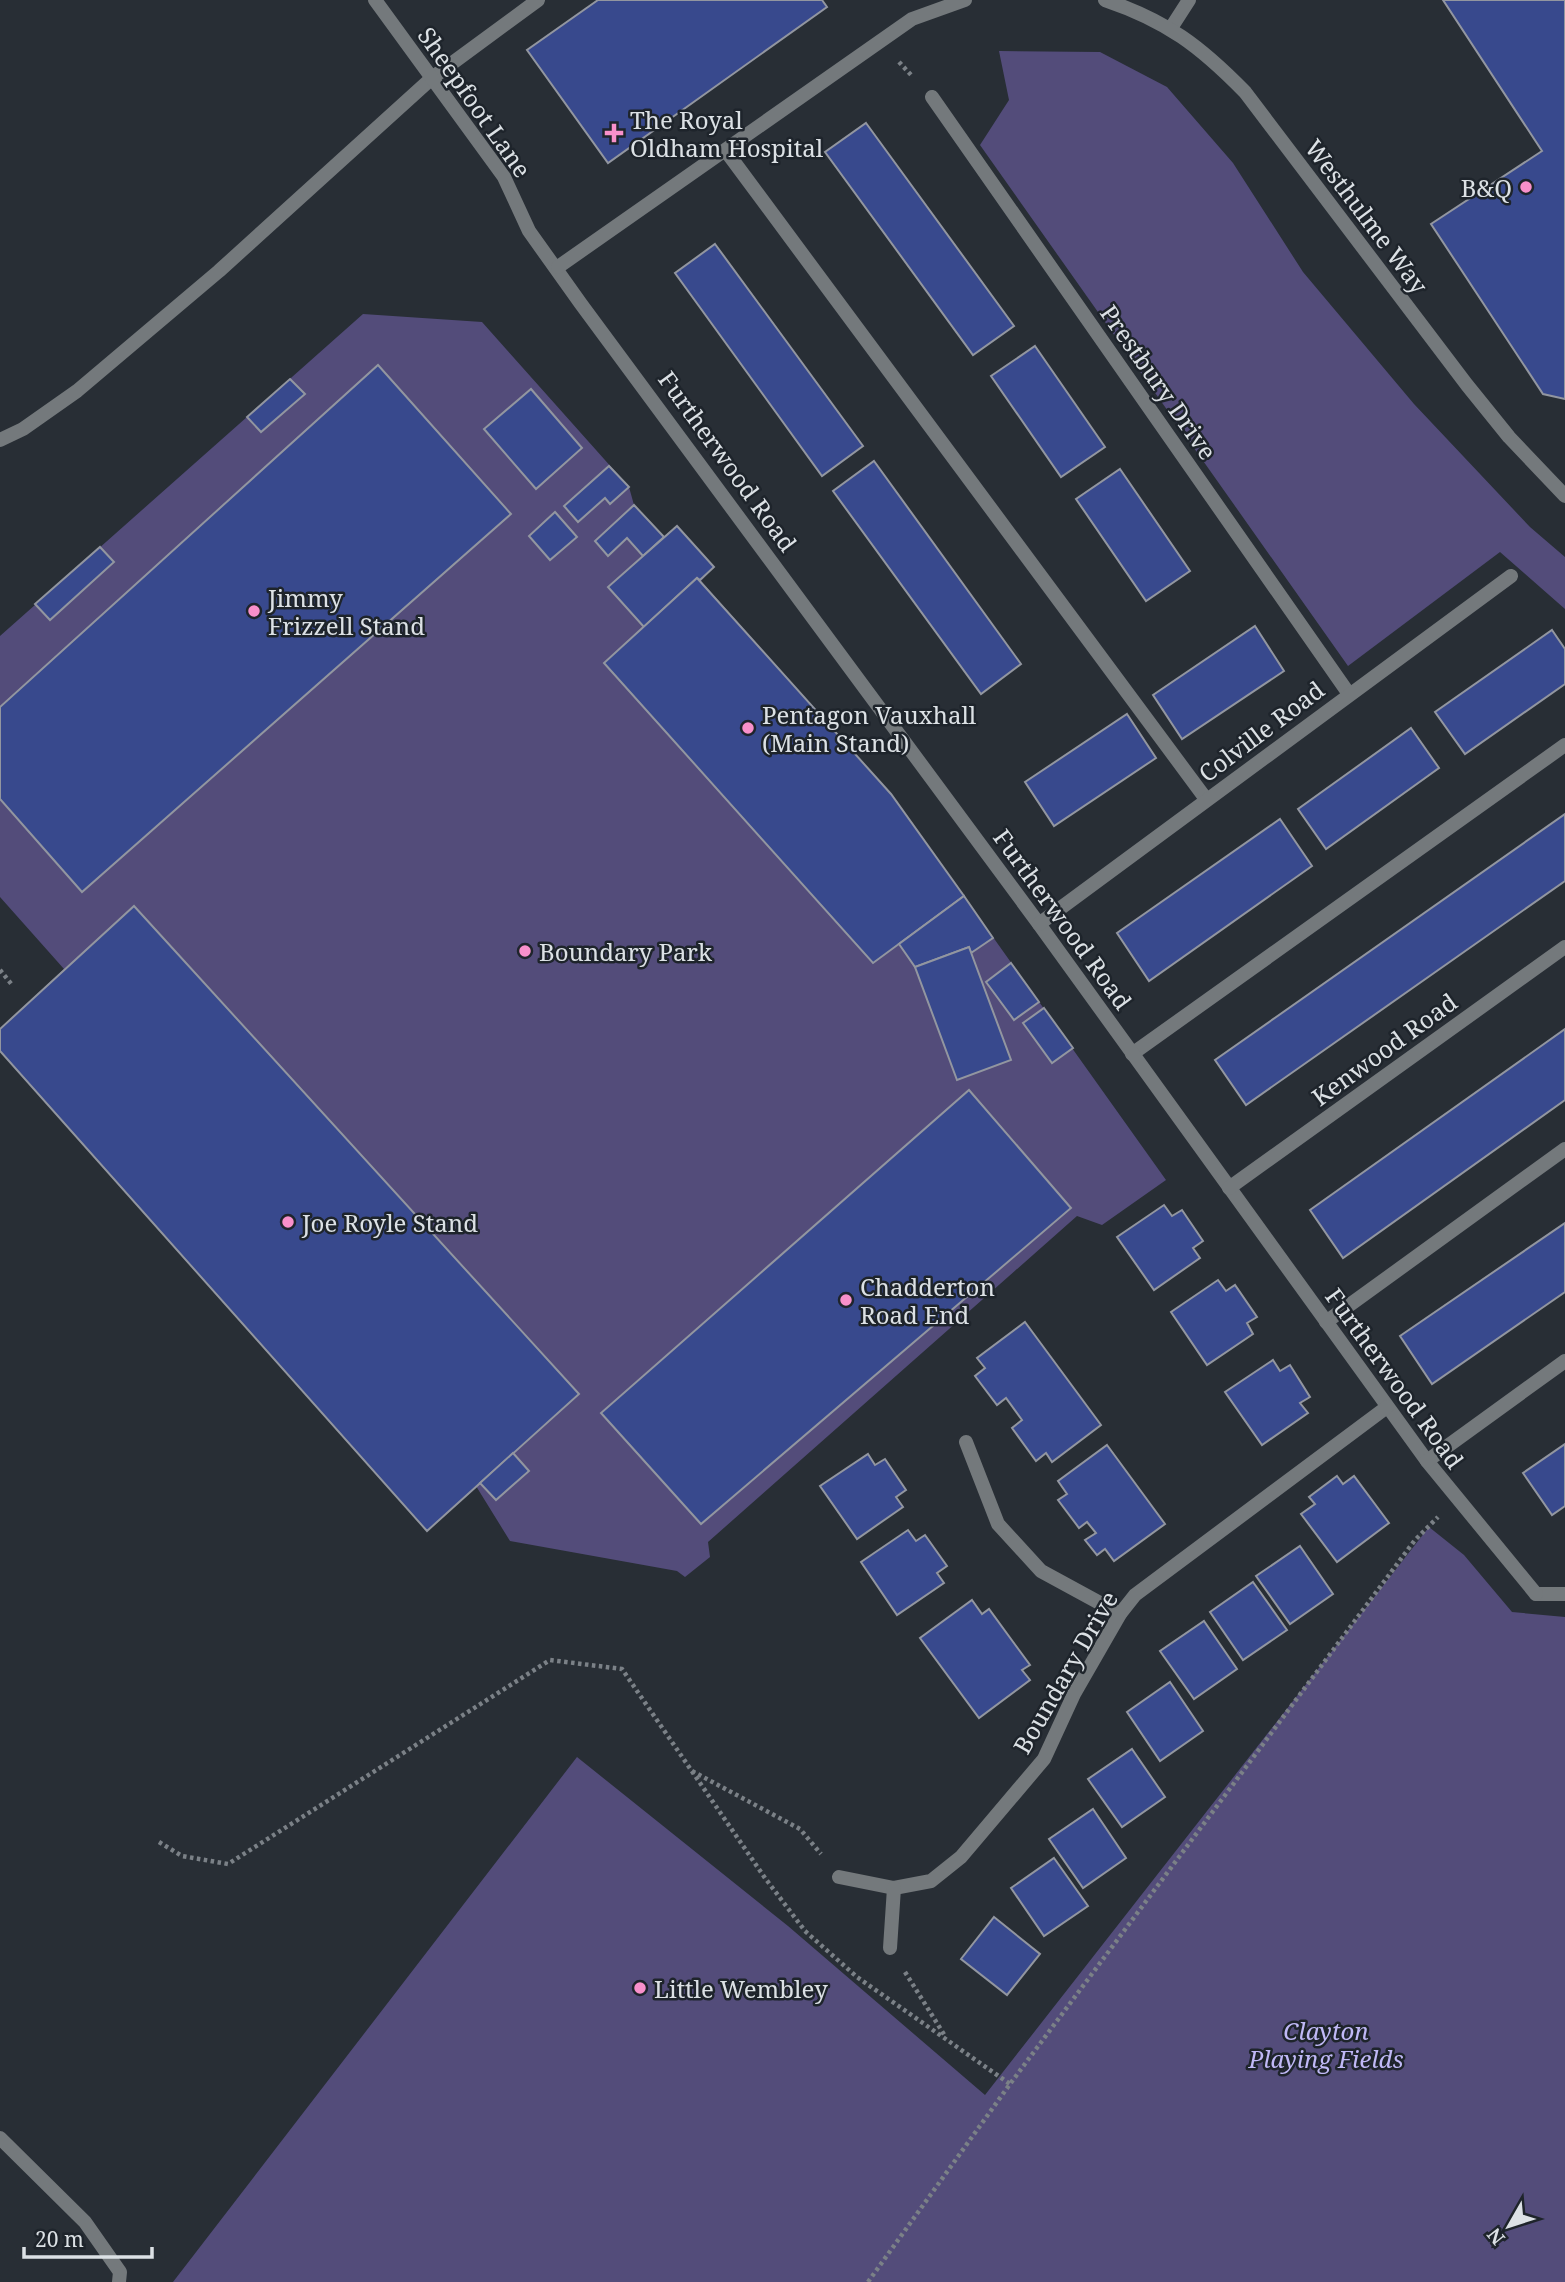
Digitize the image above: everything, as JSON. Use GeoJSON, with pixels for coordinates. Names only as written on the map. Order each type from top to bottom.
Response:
{"type":"FeatureCollection","features":[{"type":"Feature","properties":{"kind":"street","name":"Sheepfoot Lane"},"geometry":{"type":"LineString","coordinates":[[375,0],[504,177],[530,231],[558,267]]}},
{"type":"Feature","properties":{"kind":"street"},"geometry":{"type":"LineString","coordinates":[[0,440],[23,429],[77,391],[219,271],[432,78],[538,0]]}},
{"type":"Feature","properties":{"kind":"street"},"geometry":{"type":"LineString","coordinates":[[558,267],[912,19],[965,0]]}},
{"type":"Feature","properties":{"kind":"street","name":"Westhulme Way"},"geometry":{"type":"LineString","coordinates":[[1105,0],[1171,28],[1208,54],[1245,92],[1467,385],[1509,437],[1565,496]]}},
{"type":"Feature","properties":{"kind":"street"},"geometry":{"type":"LineString","coordinates":[[1171,28],[1189,0]]}},
{"type":"Feature","properties":{"kind":"street","name":"Prestbury Drive"},"geometry":{"type":"LineString","coordinates":[[932,97],[1349,694]]}},
{"type":"Feature","properties":{"kind":"street"},"geometry":{"type":"LineString","coordinates":[[726,150],[1206,799]]}},
{"type":"Feature","properties":{"kind":"street","name":"Furtherwood Road"},"geometry":{"type":"LineString","coordinates":[[558,267],[581,304],[1039,924],[1427,1461],[1536,1594],[1565,1594]]}},
{"type":"Feature","properties":{"kind":"street","name":"Colville Road"},"geometry":{"type":"LineString","coordinates":[[1039,924],[1511,576]]}},
{"type":"Feature","properties":{"kind":"street"},"geometry":{"type":"LineString","coordinates":[[1132,1054],[1565,745]]}},
{"type":"Feature","properties":{"kind":"street","name":"Kenwood Road"},"geometry":{"type":"LineString","coordinates":[[1229,1188],[1565,947]]}},
{"type":"Feature","properties":{"kind":"street"},"geometry":{"type":"LineString","coordinates":[[1326,1322],[1565,1149]]}},
{"type":"Feature","properties":{"kind":"street"},"geometry":{"type":"LineString","coordinates":[[1427,1461],[1565,1361]]}},
{"type":"Feature","properties":{"kind":"street","name":"Boundary Drive"},"geometry":{"type":"LineString","coordinates":[[839,1877],[894,1888],[931,1881],[961,1857],[1044,1759],[1074,1694],[1120,1614],[1135,1595],[1387,1407]]}},
{"type":"Feature","properties":{"kind":"street"},"geometry":{"type":"LineString","coordinates":[[966,1442],[998,1524],[1041,1571],[1120,1614]]}},
{"type":"Feature","properties":{"kind":"street"},"geometry":{"type":"LineString","coordinates":[[890,1948],[894,1888]]}},
{"type":"Feature","properties":{"kind":"street"},"geometry":{"type":"LineString","coordinates":[[0,2138],[85,2222],[120,2272],[119,2282]]}},
{"type":"Feature","properties":{"kind":"path"},"geometry":{"type":"LineString","coordinates":[[879,41],[932,97]]}},
{"type":"Feature","properties":{"kind":"path"},"geometry":{"type":"LineString","coordinates":[[0,970],[13,986]]}},
{"type":"Feature","properties":{"kind":"path"},"geometry":{"type":"LineString","coordinates":[[868,2282],[1010,2084],[1415,1540],[1457,1499]]}},
{"type":"Feature","properties":{"kind":"path"},"geometry":{"type":"LineString","coordinates":[[159,1842],[182,1856],[228,1864],[550,1660],[622,1669],[805,1931],[857,1977],[1010,2084]]}},
{"type":"Feature","properties":{"kind":"path"},"geometry":{"type":"LineString","coordinates":[[691,1770],[800,1829]]}},
{"type":"Feature","properties":{"kind":"path"},"geometry":{"type":"LineString","coordinates":[[890,1948],[947,2038]]}},
{"type":"Feature","properties":{"kind":"green space"},"geometry":{"type":"Polygon","coordinates":[[[999,51],[1100,52],[1167,87],[1233,163],[1303,272],[1414,404],[1530,527],[1565,557],[1565,609],[1500,552],[1348,666],[980,145],[1009,100],[999,51]]]}},
{"type":"Feature","properties":{"kind":"green space","name":"Boundary Park"},"geometry":{"type":"Polygon","coordinates":[[[363,314],[482,322],[629,487],[634,505],[663,537],[677,526],[714,567],[701,581],[891,794],[1166,1180],[1102,1225],[1077,1216],[708,1542],[710,1557],[685,1577],[677,1571],[510,1541],[476,1486],[0,1029],[64,969],[0,897],[0,636],[363,314]]]}},
{"type":"Feature","properties":{"kind":"green space","name":"Clayton Playing Fields"},"geometry":{"type":"Polygon","coordinates":[[[1429,1527],[1464,1555],[1512,1612],[1565,1617],[1565,2282],[173,2282],[577,1757],[788,1926],[985,2095],[1429,1527]]]}},
{"type":"Feature","properties":{"kind":"building"},"geometry":{"type":"Polygon","coordinates":[[[598,0],[822,0],[827,7],[608,163],[527,50],[598,0]]]}},
{"type":"Feature","properties":{"kind":"building","name":"B&Q"},"geometry":{"type":"Polygon","coordinates":[[[1443,0],[1565,0],[1565,399],[1543,394],[1431,224],[1542,151],[1443,0]]]}},
{"type":"Feature","properties":{"kind":"building"},"geometry":{"type":"Polygon","coordinates":[[[866,123],[1014,326],[973,355],[825,152],[866,123]]]}},
{"type":"Feature","properties":{"kind":"building"},"geometry":{"type":"Polygon","coordinates":[[[715,244],[863,446],[822,476],[675,273],[715,244]]]}},
{"type":"Feature","properties":{"kind":"building"},"geometry":{"type":"Polygon","coordinates":[[[1035,346],[1105,447],[1061,477],[991,376],[1035,346]]]}},
{"type":"Feature","properties":{"kind":"building","name":"Jimmy Frizzell Stand"},"geometry":{"type":"Polygon","coordinates":[[[378,365],[511,514],[82,892],[0,799],[0,707],[378,365]]]}},
{"type":"Feature","properties":{"kind":"building"},"geometry":{"type":"Polygon","coordinates":[[[290,379],[305,394],[261,432],[247,417],[290,379]]]}},
{"type":"Feature","properties":{"kind":"building"},"geometry":{"type":"Polygon","coordinates":[[[531,389],[582,448],[536,489],[484,429],[531,389]]]}},
{"type":"Feature","properties":{"kind":"building"},"geometry":{"type":"Polygon","coordinates":[[[874,461],[1021,664],[981,694],[833,491],[874,461]]]}},
{"type":"Feature","properties":{"kind":"building"},"geometry":{"type":"Polygon","coordinates":[[[609,466],[629,487],[610,504],[605,498],[578,522],[564,506],[609,466]]]}},
{"type":"Feature","properties":{"kind":"building"},"geometry":{"type":"Polygon","coordinates":[[[1120,469],[1190,571],[1146,601],[1076,499],[1120,469]]]}},
{"type":"Feature","properties":{"kind":"building"},"geometry":{"type":"Polygon","coordinates":[[[634,505],[664,537],[643,556],[627,538],[608,556],[595,541],[634,505]]]}},
{"type":"Feature","properties":{"kind":"building"},"geometry":{"type":"Polygon","coordinates":[[[555,512],[577,537],[550,560],[529,536],[555,512]]]}},
{"type":"Feature","properties":{"kind":"building"},"geometry":{"type":"Polygon","coordinates":[[[677,526],[714,567],[700,580],[697,578],[644,627],[608,587],[677,526]]]}},
{"type":"Feature","properties":{"kind":"building"},"geometry":{"type":"Polygon","coordinates":[[[100,547],[114,562],[50,620],[35,604],[100,547]]]}},
{"type":"Feature","properties":{"kind":"building","name":"Pentagon Vauxhall (Main Stand)"},"geometry":{"type":"Polygon","coordinates":[[[697,578],[891,794],[964,896],[873,963],[604,663],[697,578]]]}},
{"type":"Feature","properties":{"kind":"building"},"geometry":{"type":"Polygon","coordinates":[[[1255,626],[1284,671],[1182,739],[1153,695],[1255,626]]]}},
{"type":"Feature","properties":{"kind":"building"},"geometry":{"type":"Polygon","coordinates":[[[1552,630],[1565,649],[1565,684],[1465,754],[1435,712],[1552,630]]]}},
{"type":"Feature","properties":{"kind":"building"},"geometry":{"type":"Polygon","coordinates":[[[1127,714],[1156,758],[1054,826],[1025,782],[1127,714]]]}},
{"type":"Feature","properties":{"kind":"building"},"geometry":{"type":"Polygon","coordinates":[[[1411,728],[1439,768],[1326,849],[1298,809],[1411,728]]]}},
{"type":"Feature","properties":{"kind":"building"},"geometry":{"type":"Polygon","coordinates":[[[1565,814],[1565,881],[1246,1105],[1215,1060],[1565,814]]]}},
{"type":"Feature","properties":{"kind":"building"},"geometry":{"type":"Polygon","coordinates":[[[1280,819],[1312,866],[1149,981],[1117,933],[1280,819]]]}},
{"type":"Feature","properties":{"kind":"building"},"geometry":{"type":"Polygon","coordinates":[[[964,896],[993,938],[971,953],[969,947],[915,967],[899,944],[964,896]]]}},
{"type":"Feature","properties":{"kind":"building","name":"Joe Royle Stand"},"geometry":{"type":"Polygon","coordinates":[[[134,906],[579,1394],[427,1531],[0,1051],[0,1029],[134,906]]]}},
{"type":"Feature","properties":{"kind":"building"},"geometry":{"type":"Polygon","coordinates":[[[969,947],[1011,1060],[957,1080],[915,967],[969,947]]]}},
{"type":"Feature","properties":{"kind":"building"},"geometry":{"type":"Polygon","coordinates":[[[1011,963],[1039,1002],[1014,1020],[986,982],[1011,963]]]}},
{"type":"Feature","properties":{"kind":"building"},"geometry":{"type":"Polygon","coordinates":[[[1044,1008],[1073,1048],[1052,1063],[1023,1023],[1044,1008]]]}},
{"type":"Feature","properties":{"kind":"building"},"geometry":{"type":"Polygon","coordinates":[[[1565,1029],[1565,1100],[1343,1258],[1310,1210],[1565,1029]]]}},
{"type":"Feature","properties":{"kind":"building","name":"Chadderton Road End"},"geometry":{"type":"Polygon","coordinates":[[[969,1090],[1071,1208],[701,1524],[601,1413],[969,1090]]]}},
{"type":"Feature","properties":{"kind":"building"},"geometry":{"type":"Polygon","coordinates":[[[1164,1205],[1172,1216],[1182,1210],[1203,1241],[1193,1248],[1200,1258],[1154,1290],[1117,1237],[1164,1205]]]}},
{"type":"Feature","properties":{"kind":"building"},"geometry":{"type":"Polygon","coordinates":[[[1565,1223],[1565,1292],[1432,1384],[1400,1336],[1565,1223]]]}},
{"type":"Feature","properties":{"kind":"building"},"geometry":{"type":"Polygon","coordinates":[[[1218,1280],[1226,1291],[1235,1285],[1257,1317],[1247,1323],[1253,1334],[1207,1365],[1171,1312],[1218,1280]]]}},
{"type":"Feature","properties":{"kind":"building"},"geometry":{"type":"Polygon","coordinates":[[[1025,1322],[1101,1425],[1052,1462],[1046,1453],[1036,1461],[1012,1428],[1022,1420],[1006,1398],[997,1405],[975,1376],[985,1368],[977,1358],[1025,1322]]]}},
{"type":"Feature","properties":{"kind":"building"},"geometry":{"type":"Polygon","coordinates":[[[1273,1360],[1280,1371],[1290,1365],[1310,1397],[1300,1403],[1308,1413],[1262,1445],[1225,1392],[1273,1360]]]}},
{"type":"Feature","properties":{"kind":"building"},"geometry":{"type":"Polygon","coordinates":[[[1565,1444],[1565,1506],[1552,1515],[1523,1473],[1565,1444]]]}},
{"type":"Feature","properties":{"kind":"building"},"geometry":{"type":"Polygon","coordinates":[[[1107,1445],[1165,1524],[1114,1561],[1105,1549],[1097,1555],[1085,1540],[1096,1533],[1087,1522],[1079,1528],[1058,1500],[1067,1494],[1058,1481],[1107,1445]]]}},
{"type":"Feature","properties":{"kind":"building"},"geometry":{"type":"Polygon","coordinates":[[[513,1453],[529,1471],[496,1500],[480,1483],[513,1453]]]}},
{"type":"Feature","properties":{"kind":"building"},"geometry":{"type":"Polygon","coordinates":[[[868,1454],[875,1465],[885,1459],[906,1490],[896,1497],[903,1507],[857,1539],[820,1486],[868,1454]]]}},
{"type":"Feature","properties":{"kind":"building"},"geometry":{"type":"Polygon","coordinates":[[[1337,1476],[1343,1484],[1354,1476],[1389,1523],[1337,1562],[1301,1514],[1315,1504],[1309,1497],[1337,1476]]]}},
{"type":"Feature","properties":{"kind":"building"},"geometry":{"type":"Polygon","coordinates":[[[908,1530],[916,1541],[925,1535],[947,1566],[937,1573],[944,1583],[897,1615],[861,1562],[908,1530]]]}},
{"type":"Feature","properties":{"kind":"building"},"geometry":{"type":"Polygon","coordinates":[[[1300,1546],[1333,1594],[1290,1624],[1256,1576],[1300,1546]]]}},
{"type":"Feature","properties":{"kind":"building"},"geometry":{"type":"Polygon","coordinates":[[[1253,1582],[1287,1630],[1243,1660],[1210,1612],[1253,1582]]]}},
{"type":"Feature","properties":{"kind":"building"},"geometry":{"type":"Polygon","coordinates":[[[972,1600],[982,1614],[989,1609],[1030,1665],[1022,1670],[1030,1680],[979,1718],[920,1638],[972,1600]]]}},
{"type":"Feature","properties":{"kind":"building"},"geometry":{"type":"Polygon","coordinates":[[[1204,1621],[1237,1669],[1194,1699],[1160,1651],[1204,1621]]]}},
{"type":"Feature","properties":{"kind":"building"},"geometry":{"type":"Polygon","coordinates":[[[1170,1682],[1203,1731],[1160,1761],[1127,1712],[1170,1682]]]}},
{"type":"Feature","properties":{"kind":"building"},"geometry":{"type":"Polygon","coordinates":[[[1132,1749],[1165,1797],[1122,1827],[1088,1779],[1132,1749]]]}},
{"type":"Feature","properties":{"kind":"building"},"geometry":{"type":"Polygon","coordinates":[[[1093,1809],[1126,1858],[1083,1888],[1049,1839],[1093,1809]]]}},
{"type":"Feature","properties":{"kind":"building"},"geometry":{"type":"Polygon","coordinates":[[[1054,1858],[1088,1906],[1044,1936],[1011,1888],[1054,1858]]]}},
{"type":"Feature","properties":{"kind":"building"},"geometry":{"type":"Polygon","coordinates":[[[994,1917],[1040,1954],[1007,1995],[961,1959],[994,1917]]]}},
{"type":"Feature","properties":{"kind":"place","name":"The Royal Oldham Hospital"},"geometry":{"type":"Point","coordinates":[614,133]}},
{"type":"Feature","properties":{"kind":"place","name":"B&Q"},"geometry":{"type":"Point","coordinates":[1526,187]}},
{"type":"Feature","properties":{"kind":"place","name":"Jimmy Frizzell Stand"},"geometry":{"type":"Point","coordinates":[254,611]}},
{"type":"Feature","properties":{"kind":"place","name":"Pentagon Vauxhall (Main Stand)"},"geometry":{"type":"Point","coordinates":[748,728]}},
{"type":"Feature","properties":{"kind":"place","name":"Boundary Park"},"geometry":{"type":"Point","coordinates":[525,951]}},
{"type":"Feature","properties":{"kind":"place","name":"Joe Royle Stand"},"geometry":{"type":"Point","coordinates":[288,1222]}},
{"type":"Feature","properties":{"kind":"place","name":"Chadderton Road End"},"geometry":{"type":"Point","coordinates":[846,1300]}},
{"type":"Feature","properties":{"kind":"place","name":"Little Wembley"},"geometry":{"type":"Point","coordinates":[640,1988]}}]}
